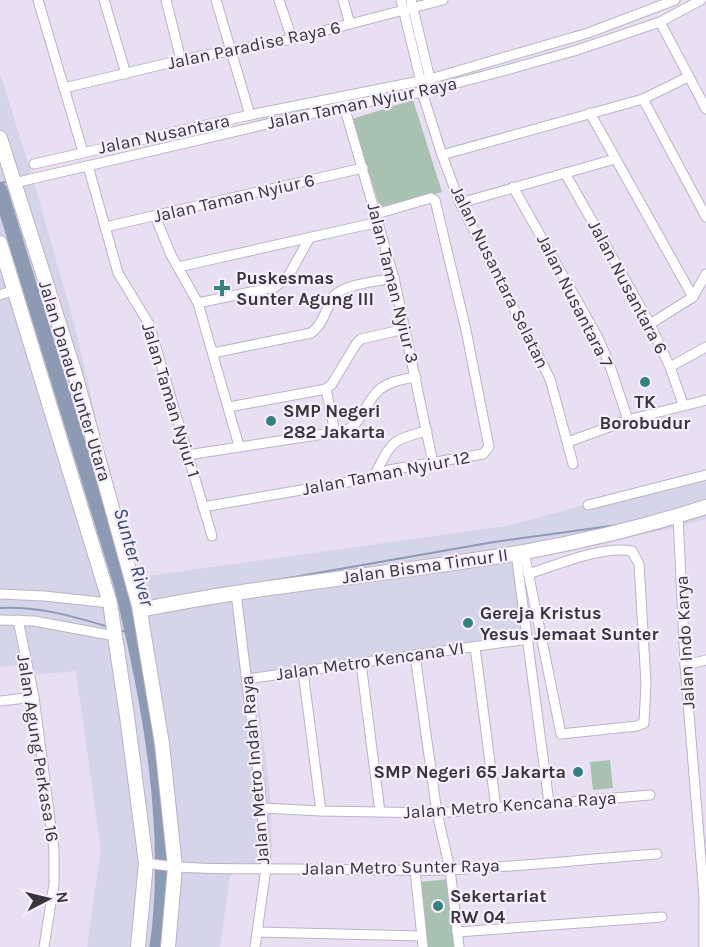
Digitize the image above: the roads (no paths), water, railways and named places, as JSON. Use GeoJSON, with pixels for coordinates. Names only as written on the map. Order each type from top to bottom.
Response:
{"type":"FeatureCollection","features":[{"type":"Feature","properties":{"kind":"main road","name":"Jalan Danau Sunter Utara"},"geometry":{"type":"LineString","coordinates":[[0,138],[75,374],[140,608],[162,744],[172,867],[168,947]]}},
{"type":"Feature","properties":{"kind":"main road","name":"Jalan Danau Sunter Utara"},"geometry":{"type":"LineString","coordinates":[[0,243],[110,605],[150,864],[138,947]]}},
{"type":"Feature","properties":{"kind":"main road","name":"Jalan Bisma Timur II"},"geometry":{"type":"LineString","coordinates":[[140,608],[520,552],[678,516],[706,507]]}},
{"type":"Feature","properties":{"kind":"street"},"geometry":{"type":"LineString","coordinates":[[38,0],[83,152]]}},
{"type":"Feature","properties":{"kind":"street"},"geometry":{"type":"LineString","coordinates":[[104,0],[126,74]]}},
{"type":"Feature","properties":{"kind":"street"},"geometry":{"type":"LineString","coordinates":[[166,0],[181,60]]}},
{"type":"Feature","properties":{"kind":"street"},"geometry":{"type":"LineString","coordinates":[[216,0],[250,115]]}},
{"type":"Feature","properties":{"kind":"street"},"geometry":{"type":"LineString","coordinates":[[279,0],[292,39]]}},
{"type":"Feature","properties":{"kind":"street"},"geometry":{"type":"LineString","coordinates":[[343,0],[350,24]]}},
{"type":"Feature","properties":{"kind":"street","name":"Jalan Nusantara Selatan"},"geometry":{"type":"LineString","coordinates":[[401,0],[410,6],[424,84],[442,155],[460,203],[550,379],[573,464]]}},
{"type":"Feature","properties":{"kind":"street","name":"Jalan Paradise Raya 6"},"geometry":{"type":"LineString","coordinates":[[64,87],[181,60],[292,39],[410,6],[443,0]]}},
{"type":"Feature","properties":{"kind":"street","name":"Jalan Nusantara"},"geometry":{"type":"LineString","coordinates":[[34,164],[250,115],[424,84],[588,33],[661,3],[675,0]]}},
{"type":"Feature","properties":{"kind":"street","name":"Jalan Taman Nyiur Raya"},"geometry":{"type":"LineString","coordinates":[[14,183],[344,106],[424,84],[574,51],[660,22],[701,0]]}},
{"type":"Feature","properties":{"kind":"street"},"geometry":{"type":"LineString","coordinates":[[660,22],[706,109]]}},
{"type":"Feature","properties":{"kind":"street"},"geometry":{"type":"LineString","coordinates":[[442,155],[643,99],[688,77]]}},
{"type":"Feature","properties":{"kind":"street"},"geometry":{"type":"LineString","coordinates":[[643,99],[706,217]]}},
{"type":"Feature","properties":{"kind":"street","name":"Jalan Taman Nyiur 3"},"geometry":{"type":"LineString","coordinates":[[344,106],[394,278],[433,463]]}},
{"type":"Feature","properties":{"kind":"street"},"geometry":{"type":"LineString","coordinates":[[590,114],[693,297]]}},
{"type":"Feature","properties":{"kind":"street"},"geometry":{"type":"LineString","coordinates":[[460,203],[615,159]]}},
{"type":"Feature","properties":{"kind":"street","name":"Jalan Taman Nyiur 1"},"geometry":{"type":"LineString","coordinates":[[88,166],[122,281],[149,324],[212,536]]}},
{"type":"Feature","properties":{"kind":"street","name":"Jalan Taman Nyiur 6"},"geometry":{"type":"LineString","coordinates":[[105,227],[363,168]]}},
{"type":"Feature","properties":{"kind":"street","name":"Jalan Nusantara 6"},"geometry":{"type":"LineString","coordinates":[[565,173],[650,324],[670,367],[683,404]]}},
{"type":"Feature","properties":{"kind":"street","name":"Jalan Nusantara 7"},"geometry":{"type":"LineString","coordinates":[[513,187],[597,336],[609,363],[628,420]]}},
{"type":"Feature","properties":{"kind":"street","name":"Jalan Taman Nyiur 12"},"geometry":{"type":"LineString","coordinates":[[204,507],[374,476],[389,470],[483,454],[490,444],[435,200],[431,198],[377,218]]}},
{"type":"Feature","properties":{"kind":"street"},"geometry":{"type":"LineString","coordinates":[[155,216],[171,255],[198,303],[239,446]]}},
{"type":"Feature","properties":{"kind":"street"},"geometry":{"type":"LineString","coordinates":[[178,267],[309,239],[377,218]]}},
{"type":"Feature","properties":{"kind":"street"},"geometry":{"type":"LineString","coordinates":[[198,303],[275,287],[289,275],[309,239]]}},
{"type":"Feature","properties":{"kind":"street"},"geometry":{"type":"LineString","coordinates":[[650,324],[693,297],[706,274]]}},
{"type":"Feature","properties":{"kind":"street"},"geometry":{"type":"LineString","coordinates":[[213,353],[311,333],[317,328],[334,297],[341,290],[394,278]]}},
{"type":"Feature","properties":{"kind":"street"},"geometry":{"type":"LineString","coordinates":[[0,295],[14,290]]}},
{"type":"Feature","properties":{"kind":"street"},"geometry":{"type":"LineString","coordinates":[[228,407],[327,389],[361,339],[405,329]]}},
{"type":"Feature","properties":{"kind":"street"},"geometry":{"type":"LineString","coordinates":[[670,367],[706,347]]}},
{"type":"Feature","properties":{"kind":"street"},"geometry":{"type":"LineString","coordinates":[[187,455],[347,430],[355,425],[381,388],[395,381],[416,377]]}},
{"type":"Feature","properties":{"kind":"street"},"geometry":{"type":"LineString","coordinates":[[327,389],[335,433]]}},
{"type":"Feature","properties":{"kind":"street"},"geometry":{"type":"LineString","coordinates":[[568,442],[628,420],[683,404],[706,400]]}},
{"type":"Feature","properties":{"kind":"street"},"geometry":{"type":"LineString","coordinates":[[374,476],[389,448],[396,440],[427,431]]}},
{"type":"Feature","properties":{"kind":"street"},"geometry":{"type":"LineString","coordinates":[[588,505],[706,475]]}},
{"type":"Feature","properties":{"kind":"street","name":"Jalan Indo Karya"},"geometry":{"type":"LineString","coordinates":[[678,516],[685,665],[705,897],[704,947]]}},
{"type":"Feature","properties":{"kind":"street"},"geometry":{"type":"LineString","coordinates":[[587,538],[589,555]]}},
{"type":"Feature","properties":{"kind":"street"},"geometry":{"type":"LineString","coordinates":[[520,552],[528,574],[561,734],[637,726],[644,723],[646,718],[639,564],[632,551],[589,555],[528,574]]}},
{"type":"Feature","properties":{"kind":"street"},"geometry":{"type":"LineString","coordinates":[[520,552],[528,639],[549,803]]}},
{"type":"Feature","properties":{"kind":"street"},"geometry":{"type":"LineString","coordinates":[[0,594],[44,596],[110,605]]}},
{"type":"Feature","properties":{"kind":"street","name":"Jalan Metro Indah Raya"},"geometry":{"type":"LineString","coordinates":[[236,594],[262,808],[266,868],[255,947]]}},
{"type":"Feature","properties":{"kind":"street"},"geometry":{"type":"LineString","coordinates":[[0,620],[18,620],[114,633]]}},
{"type":"Feature","properties":{"kind":"street","name":"Jalan Agung Perkasa 16"},"geometry":{"type":"LineString","coordinates":[[18,620],[34,697],[55,864],[44,947]]}},
{"type":"Feature","properties":{"kind":"street","name":"Jalan Metro Kencana VI"},"geometry":{"type":"LineString","coordinates":[[247,679],[528,639]]}},
{"type":"Feature","properties":{"kind":"street"},"geometry":{"type":"LineString","coordinates":[[475,646],[496,808]]}},
{"type":"Feature","properties":{"kind":"street"},"geometry":{"type":"LineString","coordinates":[[415,655],[437,813],[450,870],[459,947]]}},
{"type":"Feature","properties":{"kind":"street"},"geometry":{"type":"LineString","coordinates":[[685,665],[706,660]]}},
{"type":"Feature","properties":{"kind":"street"},"geometry":{"type":"LineString","coordinates":[[361,663],[380,812]]}},
{"type":"Feature","properties":{"kind":"street"},"geometry":{"type":"LineString","coordinates":[[303,671],[321,811]]}},
{"type":"Feature","properties":{"kind":"street"},"geometry":{"type":"LineString","coordinates":[[0,701],[34,697]]}},
{"type":"Feature","properties":{"kind":"street","name":"Jalan Metro Kencana Raya"},"geometry":{"type":"LineString","coordinates":[[262,808],[437,813],[650,795]]}},
{"type":"Feature","properties":{"kind":"street","name":"Jalan Metro Sunter Raya"},"geometry":{"type":"LineString","coordinates":[[150,864],[220,870],[266,868],[450,870],[657,854]]}},
{"type":"Feature","properties":{"kind":"street"},"geometry":{"type":"LineString","coordinates":[[415,870],[423,947]]}},
{"type":"Feature","properties":{"kind":"street"},"geometry":{"type":"LineString","coordinates":[[458,932],[662,917]]}},
{"type":"Feature","properties":{"kind":"street"},"geometry":{"type":"LineString","coordinates":[[257,932],[422,936]]}},
{"type":"Feature","properties":{"kind":"waterway"},"geometry":{"type":"LineString","coordinates":[[0,183],[6,182]]}},
{"type":"Feature","properties":{"kind":"waterway","name":"Sunter River"},"geometry":{"type":"LineString","coordinates":[[0,190],[121,584],[141,672],[156,764],[160,811],[162,857],[157,947]]}},
{"type":"Feature","properties":{"kind":"waterway"},"geometry":{"type":"LineString","coordinates":[[254,584],[494,542],[618,525]]}},
{"type":"Feature","properties":{"kind":"waterway"},"geometry":{"type":"LineString","coordinates":[[0,608],[41,610],[109,627]]}},
{"type":"Feature","properties":{"kind":"waterway"},"geometry":{"type":"LineString","coordinates":[[120,630],[132,634]]}},
{"type":"Feature","properties":{"kind":"place","name":"Puskesmas Sunter Agung III"},"geometry":{"type":"Point","coordinates":[222,288]}},
{"type":"Feature","properties":{"kind":"place","name":"TK Borobudur"},"geometry":{"type":"Point","coordinates":[645,382]}},
{"type":"Feature","properties":{"kind":"place","name":"SMP Negeri 282 Jakarta"},"geometry":{"type":"Point","coordinates":[271,421]}},
{"type":"Feature","properties":{"kind":"place","name":"Gereja Kristus Yesus Jemaat Sunter"},"geometry":{"type":"Point","coordinates":[468,623]}},
{"type":"Feature","properties":{"kind":"place","name":"SMP Negeri 65 Jakarta"},"geometry":{"type":"Point","coordinates":[578,772]}},
{"type":"Feature","properties":{"kind":"place","name":"Sekertariat RW 04"},"geometry":{"type":"Point","coordinates":[438,906]}}]}
